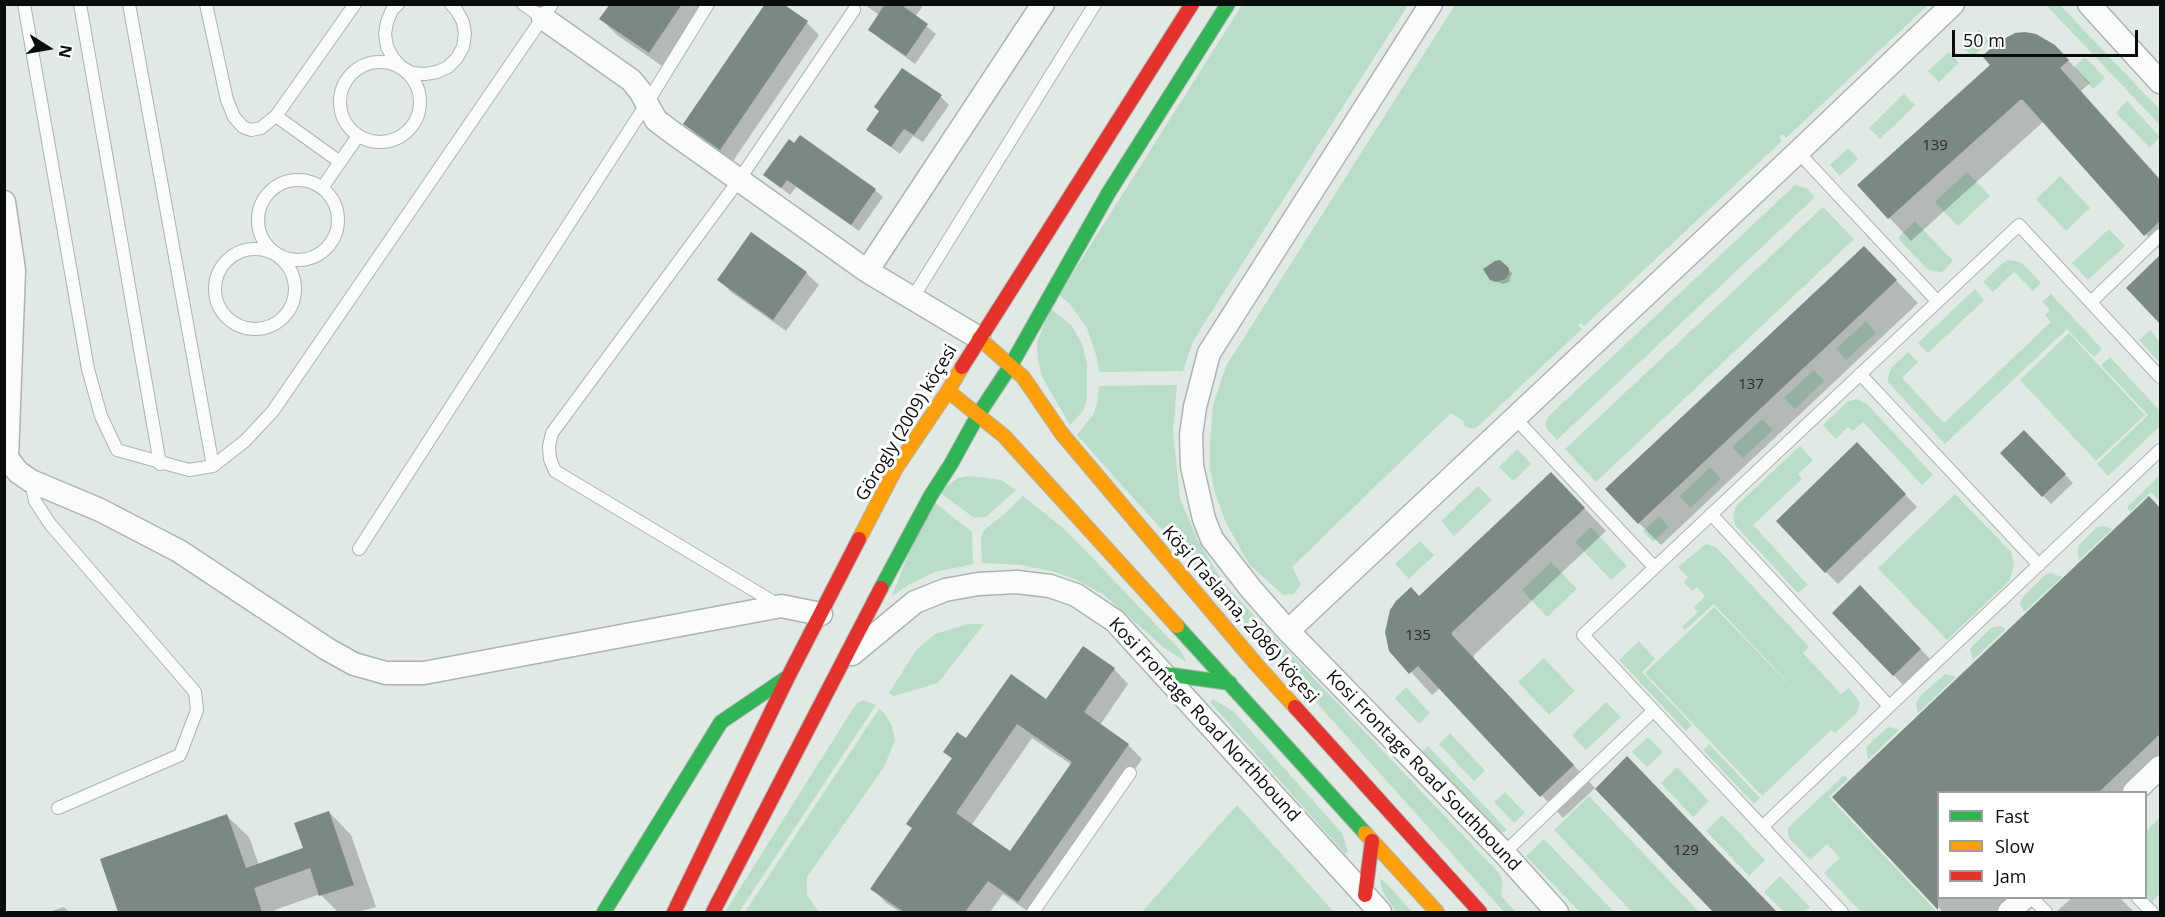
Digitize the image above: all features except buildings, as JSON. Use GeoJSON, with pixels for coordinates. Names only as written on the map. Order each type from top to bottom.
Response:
{"type":"FeatureCollection","features":[{"type":"Feature","properties":{"kind":"main road","name":"Görogly (2009) köçesi"},"geometry":{"type":"LineString","coordinates":[[674,912],[788,677],[896,468],[948,391],[979,338],[1192,4]]}},
{"type":"Feature","properties":{"kind":"main road"},"geometry":{"type":"LineString","coordinates":[[713,912],[841,662],[931,495],[1011,365],[1109,192],[1228,4]]}},
{"type":"Feature","properties":{"kind":"main road","name":"Köşi (Taslama, 2086) köçesi"},"geometry":{"type":"LineString","coordinates":[[979,338],[1023,377],[1062,434],[1256,664],[1480,912]]}},
{"type":"Feature","properties":{"kind":"main road"},"geometry":{"type":"LineString","coordinates":[[948,391],[1004,436],[1038,472],[1437,912]]}},
{"type":"Feature","properties":{"kind":"main road"},"geometry":{"type":"LineString","coordinates":[[1165,674],[1230,683]]}},
{"type":"Feature","properties":{"kind":"main road"},"geometry":{"type":"LineString","coordinates":[[603,912],[721,722],[788,677]]}},
{"type":"Feature","properties":{"kind":"main road"},"geometry":{"type":"LineString","coordinates":[[1365,896],[1372,841]]}},
{"type":"Feature","properties":{"kind":"street"},"geometry":{"type":"LineString","coordinates":[[867,271],[1043,4]]}},
{"type":"Feature","properties":{"kind":"street","name":"Kosi Frontage Road Southbound"},"geometry":{"type":"LineString","coordinates":[[1431,4],[1209,353],[1195,407],[1191,435],[1192,466],[1204,519],[1212,539],[1232,566],[1288,631],[1504,853],[1557,912]]}},
{"type":"Feature","properties":{"kind":"street"},"geometry":{"type":"LineString","coordinates":[[1288,631],[1953,4]]}},
{"type":"Feature","properties":{"kind":"street"},"geometry":{"type":"LineString","coordinates":[[2090,4],[2160,82]]}},
{"type":"Feature","properties":{"kind":"street"},"geometry":{"type":"LineString","coordinates":[[547,11],[631,80],[640,91],[656,120],[867,271],[979,338]]}},
{"type":"Feature","properties":{"kind":"street"},"geometry":{"type":"LineString","coordinates":[[4,202],[14,270],[8,458],[18,472],[31,481],[100,510],[179,551],[327,650],[354,664],[386,673],[424,673],[781,606],[821,614]]}},
{"type":"Feature","properties":{"kind":"street","name":"Kosi Frontage Road Northbound"},"geometry":{"type":"LineString","coordinates":[[841,662],[915,602],[945,590],[978,584],[1017,582],[1050,586],[1076,595],[1115,621],[1380,912]]}},
{"type":"Feature","properties":{"kind":"street"},"geometry":{"type":"LineString","coordinates":[[2135,791],[2160,767]]}},
{"type":"Feature","properties":{"kind":"street"},"geometry":{"type":"LineString","coordinates":[[2008,912],[2022,899]]}},
{"type":"Feature","properties":{"kind":"lane"},"geometry":{"type":"LineString","coordinates":[[24,4],[88,369],[101,416],[117,450],[160,464],[189,470],[213,466],[245,441],[273,411],[547,11],[523,4]]}},
{"type":"Feature","properties":{"kind":"lane"},"geometry":{"type":"LineString","coordinates":[[80,4],[160,464]]}},
{"type":"Feature","properties":{"kind":"lane"},"geometry":{"type":"LineString","coordinates":[[129,4],[213,466]]}},
{"type":"Feature","properties":{"kind":"lane"},"geometry":{"type":"LineString","coordinates":[[207,4],[227,100],[234,117],[243,127],[251,130],[261,128],[276,116],[356,4]]}},
{"type":"Feature","properties":{"kind":"lane"},"geometry":{"type":"LineString","coordinates":[[398,4],[392,10],[387,22],[385,34],[387,47],[393,58],[401,67],[414,81],[421,99],[419,112],[414,124],[406,134],[382,143],[369,142],[348,127],[341,114],[341,94],[350,75],[374,62],[388,63],[401,67],[412,72],[425,74],[448,67],[463,47],[465,34],[458,11],[451,4]]}},
{"type":"Feature","properties":{"kind":"lane"},"geometry":{"type":"LineString","coordinates":[[359,549],[647,103],[708,4]]}},
{"type":"Feature","properties":{"kind":"lane"},"geometry":{"type":"LineString","coordinates":[[912,299],[1095,4]]}},
{"type":"Feature","properties":{"kind":"lane"},"geometry":{"type":"LineString","coordinates":[[781,606],[555,471],[550,459],[549,446],[552,433],[739,180],[854,10]]}},
{"type":"Feature","properties":{"kind":"lane"},"geometry":{"type":"LineString","coordinates":[[276,116],[340,162]]}},
{"type":"Feature","properties":{"kind":"lane"},"geometry":{"type":"LineString","coordinates":[[322,188],[358,136]]}},
{"type":"Feature","properties":{"kind":"lane"},"geometry":{"type":"LineString","coordinates":[[1798,152],[1937,301]]}},
{"type":"Feature","properties":{"kind":"lane"},"geometry":{"type":"LineString","coordinates":[[322,188],[310,182],[297,180],[284,182],[273,188],[264,198],[259,210],[258,224],[261,237],[268,248],[278,256],[288,265],[295,290],[293,303],[286,315],[276,324],[250,329],[238,326],[219,308],[215,295],[220,269],[240,252],[253,249],[266,250],[278,256],[291,261],[304,261],[317,256],[335,237],[338,224],[337,210],[332,198],[322,188]]}},
{"type":"Feature","properties":{"kind":"lane"},"geometry":{"type":"LineString","coordinates":[[1842,912],[1583,635],[2019,225],[2160,377]]}},
{"type":"Feature","properties":{"kind":"lane"},"geometry":{"type":"LineString","coordinates":[[2091,302],[2160,235]]}},
{"type":"Feature","properties":{"kind":"lane"},"geometry":{"type":"LineString","coordinates":[[1860,374],[2039,565]]}},
{"type":"Feature","properties":{"kind":"lane"},"geometry":{"type":"LineString","coordinates":[[1515,418],[1654,567]]}},
{"type":"Feature","properties":{"kind":"lane"},"geometry":{"type":"LineString","coordinates":[[1762,827],[2160,450]]}},
{"type":"Feature","properties":{"kind":"lane"},"geometry":{"type":"LineString","coordinates":[[31,481],[35,501],[50,524],[195,692],[197,710],[180,755],[58,808]]}},
{"type":"Feature","properties":{"kind":"lane"},"geometry":{"type":"LineString","coordinates":[[1710,514],[1889,706]]}},
{"type":"Feature","properties":{"kind":"lane"},"geometry":{"type":"LineString","coordinates":[[1504,853],[1653,711]]}},
{"type":"Feature","properties":{"kind":"lane"},"geometry":{"type":"LineString","coordinates":[[1033,912],[1131,773]]}},
{"type":"Feature","properties":{"kind":"lane"},"geometry":{"type":"LineString","coordinates":[[2034,899],[2046,912]]}},
{"type":"Feature","properties":{"kind":"lane"},"geometry":{"type":"LineString","coordinates":[[2140,899],[2152,912]]}},
{"type":"Feature","properties":{"kind":"green space"},"geometry":{"type":"Polygon","coordinates":[[[1242,5],[1408,5],[1201,328],[1192,344],[1183,371],[1099,372],[1087,328],[1070,304],[1059,295],[1242,5]]]}},
{"type":"Feature","properties":{"kind":"green space"},"geometry":{"type":"Polygon","coordinates":[[[1455,5],[1928,5],[1786,138],[1782,134],[1779,137],[1782,141],[1584,326],[1581,323],[1578,325],[1582,329],[1477,427],[1473,429],[1466,427],[1463,425],[1465,422],[1451,413],[1292,567],[1301,584],[1294,594],[1283,595],[1249,564],[1226,523],[1214,490],[1210,468],[1213,405],[1226,366],[1455,5]]]}},
{"type":"Feature","properties":{"kind":"green space"},"geometry":{"type":"Polygon","coordinates":[[[2046,5],[2060,5],[2160,110],[2160,125],[2046,5]]]}},
{"type":"Feature","properties":{"kind":"green space"},"geometry":{"type":"Polygon","coordinates":[[[1979,30],[1989,41],[1973,57],[1962,46],[1979,30]]]}},
{"type":"Feature","properties":{"kind":"green space"},"geometry":{"type":"Polygon","coordinates":[[[1949,52],[1959,63],[1939,82],[1928,71],[1949,52]]]}},
{"type":"Feature","properties":{"kind":"green space"},"geometry":{"type":"Polygon","coordinates":[[[2085,57],[2105,78],[2093,89],[2074,67],[2085,57]]]}},
{"type":"Feature","properties":{"kind":"green space"},"geometry":{"type":"Polygon","coordinates":[[[1904,94],[1915,105],[1880,139],[1869,128],[1904,94]]]}},
{"type":"Feature","properties":{"kind":"green space"},"geometry":{"type":"Polygon","coordinates":[[[2127,101],[2160,137],[2150,148],[2116,113],[2127,101]]]}},
{"type":"Feature","properties":{"kind":"green space"},"geometry":{"type":"Polygon","coordinates":[[[1848,148],[1858,159],[1840,176],[1830,165],[1848,148]]]}},
{"type":"Feature","properties":{"kind":"green space"},"geometry":{"type":"Polygon","coordinates":[[[1967,172],[1990,196],[1958,226],[1935,202],[1967,172]]]}},
{"type":"Feature","properties":{"kind":"green space"},"geometry":{"type":"Polygon","coordinates":[[[2060,176],[2090,208],[2066,231],[2036,199],[2060,176]]]}},
{"type":"Feature","properties":{"kind":"green space"},"geometry":{"type":"Polygon","coordinates":[[[1795,185],[1806,188],[1815,197],[1557,440],[1545,425],[1548,417],[1795,185]]]}},
{"type":"Feature","properties":{"kind":"green space"},"geometry":{"type":"Polygon","coordinates":[[[1823,207],[1854,239],[1596,482],[1565,449],[1823,207]]]}},
{"type":"Feature","properties":{"kind":"green space"},"geometry":{"type":"Polygon","coordinates":[[[1915,221],[1953,261],[1942,272],[1926,268],[1898,238],[1915,221]]]}},
{"type":"Feature","properties":{"kind":"green space"},"geometry":{"type":"Polygon","coordinates":[[[2109,229],[2125,246],[2088,280],[2072,263],[2109,229]]]}},
{"type":"Feature","properties":{"kind":"green space"},"geometry":{"type":"Polygon","coordinates":[[[2008,260],[2023,264],[2041,283],[2033,291],[2014,272],[1993,292],[1983,282],[2008,260]]]}},
{"type":"Feature","properties":{"kind":"green space"},"geometry":{"type":"Polygon","coordinates":[[[1975,289],[1984,300],[1928,353],[1918,343],[1975,289]]]}},
{"type":"Feature","properties":{"kind":"green space"},"geometry":{"type":"Polygon","coordinates":[[[2051,294],[2102,349],[2094,357],[2067,329],[1945,444],[1888,382],[1892,367],[1908,352],[1918,362],[1902,378],[1944,423],[2051,322],[2045,315],[2050,310],[2042,302],[2051,294]]]}},
{"type":"Feature","properties":{"kind":"green space"},"geometry":{"type":"Polygon","coordinates":[[[1050,308],[1072,326],[1082,344],[1087,364],[1087,400],[1083,411],[1070,425],[1042,377],[1038,360],[1037,343],[1050,308]]]}},
{"type":"Feature","properties":{"kind":"green space"},"geometry":{"type":"Polygon","coordinates":[[[1866,321],[1876,333],[1846,360],[1836,349],[1866,321]]]}},
{"type":"Feature","properties":{"kind":"green space"},"geometry":{"type":"Polygon","coordinates":[[[2150,330],[2160,342],[2160,363],[2139,340],[2150,330]]]}},
{"type":"Feature","properties":{"kind":"green space"},"geometry":{"type":"Polygon","coordinates":[[[2069,333],[2145,415],[2096,461],[2020,380],[2069,333]]]}},
{"type":"Feature","properties":{"kind":"green space"},"geometry":{"type":"Polygon","coordinates":[[[2110,357],[2160,411],[2160,426],[2108,476],[2097,464],[2148,415],[2101,365],[2110,357]]]}},
{"type":"Feature","properties":{"kind":"green space"},"geometry":{"type":"Polygon","coordinates":[[[1814,370],[1824,381],[1795,409],[1784,398],[1814,370]]]}},
{"type":"Feature","properties":{"kind":"green space"},"geometry":{"type":"Polygon","coordinates":[[[1177,385],[1173,430],[1180,498],[1197,539],[1218,574],[1227,587],[1499,873],[1503,881],[1501,896],[1516,912],[1504,912],[1077,435],[1093,415],[1099,386],[1177,385]]]}},
{"type":"Feature","properties":{"kind":"green space"},"geometry":{"type":"Polygon","coordinates":[[[1857,399],[1867,404],[1933,475],[1922,485],[1863,422],[1853,431],[1848,427],[1836,439],[1823,425],[1847,402],[1857,399]]]}},
{"type":"Feature","properties":{"kind":"green space"},"geometry":{"type":"Polygon","coordinates":[[[1762,419],[1773,430],[1743,458],[1732,447],[1762,419]]]}},
{"type":"Feature","properties":{"kind":"green space"},"geometry":{"type":"Polygon","coordinates":[[[1800,446],[1813,460],[1798,474],[1802,479],[1753,525],[1808,585],[1798,593],[1735,525],[1733,516],[1736,506],[1800,446]]]}},
{"type":"Feature","properties":{"kind":"green space"},"geometry":{"type":"Polygon","coordinates":[[[1517,449],[1531,464],[1513,481],[1499,467],[1517,449]]]}},
{"type":"Feature","properties":{"kind":"green space"},"geometry":{"type":"Polygon","coordinates":[[[1710,467],[1721,479],[1690,508],[1680,496],[1710,467]]]}},
{"type":"Feature","properties":{"kind":"green space"},"geometry":{"type":"Polygon","coordinates":[[[2160,475],[2160,502],[2151,492],[2130,512],[2127,507],[2160,475]]]}},
{"type":"Feature","properties":{"kind":"green space"},"geometry":{"type":"Polygon","coordinates":[[[970,476],[1001,480],[1016,490],[986,517],[974,518],[939,492],[958,478],[970,476]]]}},
{"type":"Feature","properties":{"kind":"green space"},"geometry":{"type":"Polygon","coordinates":[[[1478,486],[1492,500],[1454,536],[1441,521],[1478,486]]]}},
{"type":"Feature","properties":{"kind":"green space"},"geometry":{"type":"Polygon","coordinates":[[[1955,494],[2011,552],[2014,566],[2009,581],[1947,640],[1878,568],[1955,494]]]}},
{"type":"Feature","properties":{"kind":"green space"},"geometry":{"type":"Polygon","coordinates":[[[1023,496],[1063,528],[1088,553],[1180,650],[1185,661],[1167,650],[1104,595],[1075,579],[1021,565],[982,563],[983,531],[1023,496]]]}},
{"type":"Feature","properties":{"kind":"green space"},"geometry":{"type":"Polygon","coordinates":[[[930,499],[972,532],[973,564],[935,572],[892,596],[930,499]]]}},
{"type":"Feature","properties":{"kind":"green space"},"geometry":{"type":"Polygon","coordinates":[[[1659,516],[1669,527],[1653,542],[1643,531],[1659,516]]]}},
{"type":"Feature","properties":{"kind":"green space"},"geometry":{"type":"Polygon","coordinates":[[[2104,526],[2112,529],[2079,560],[2077,552],[2079,545],[2097,527],[2104,526]]]}},
{"type":"Feature","properties":{"kind":"green space"},"geometry":{"type":"Polygon","coordinates":[[[1591,527],[1627,566],[1611,580],[1575,542],[1591,527]]]}},
{"type":"Feature","properties":{"kind":"green space"},"geometry":{"type":"Polygon","coordinates":[[[1420,541],[1434,555],[1409,579],[1395,564],[1420,541]]]}},
{"type":"Feature","properties":{"kind":"green space"},"geometry":{"type":"Polygon","coordinates":[[[1706,544],[1716,547],[1809,647],[1803,653],[1841,694],[1849,688],[1860,703],[1857,713],[1835,733],[1831,730],[1762,796],[1645,673],[1714,607],[1810,706],[1714,604],[1685,630],[1682,627],[1698,612],[1694,607],[1705,596],[1697,587],[1692,591],[1684,582],[1688,577],[1678,567],[1706,544]]]}},
{"type":"Feature","properties":{"kind":"green space"},"geometry":{"type":"Polygon","coordinates":[[[1551,562],[1577,589],[1547,617],[1522,590],[1551,562]]]}},
{"type":"Feature","properties":{"kind":"green space"},"geometry":{"type":"Polygon","coordinates":[[[2051,573],[2062,577],[2024,612],[2020,603],[2023,597],[2046,574],[2051,573]]]}},
{"type":"Feature","properties":{"kind":"green space"},"geometry":{"type":"Polygon","coordinates":[[[968,624],[984,624],[938,683],[894,696],[889,693],[917,649],[935,634],[968,624]]]}},
{"type":"Feature","properties":{"kind":"green space"},"geometry":{"type":"Polygon","coordinates":[[[2001,626],[2006,629],[1973,660],[1970,650],[1972,646],[1992,627],[2001,626]]]}},
{"type":"Feature","properties":{"kind":"green space"},"geometry":{"type":"Polygon","coordinates":[[[1639,641],[1655,659],[1642,672],[1692,725],[1686,731],[1619,660],[1639,641]]]}},
{"type":"Feature","properties":{"kind":"green space"},"geometry":{"type":"Polygon","coordinates":[[[1544,658],[1575,691],[1549,715],[1518,682],[1544,658]]]}},
{"type":"Feature","properties":{"kind":"green space"},"geometry":{"type":"Polygon","coordinates":[[[1945,674],[1956,677],[1918,713],[1916,704],[1920,696],[1945,674]]]}},
{"type":"Feature","properties":{"kind":"green space"},"geometry":{"type":"Polygon","coordinates":[[[1406,687],[1430,713],[1419,724],[1395,698],[1406,687]]]}},
{"type":"Feature","properties":{"kind":"green space"},"geometry":{"type":"Polygon","coordinates":[[[1213,699],[1234,712],[1342,833],[1348,851],[1345,854],[1210,702],[1213,699]]]}},
{"type":"Feature","properties":{"kind":"green space"},"geometry":{"type":"Polygon","coordinates":[[[863,700],[876,705],[739,912],[725,912],[849,715],[857,703],[863,700]]]}},
{"type":"Feature","properties":{"kind":"green space"},"geometry":{"type":"Polygon","coordinates":[[[1606,702],[1621,717],[1586,750],[1572,735],[1606,702]]]}},
{"type":"Feature","properties":{"kind":"green space"},"geometry":{"type":"Polygon","coordinates":[[[879,709],[892,726],[895,740],[884,767],[807,877],[807,895],[819,912],[745,912],[879,709]]]}},
{"type":"Feature","properties":{"kind":"green space"},"geometry":{"type":"Polygon","coordinates":[[[1890,727],[1899,730],[1868,760],[1866,747],[1890,727]]]}},
{"type":"Feature","properties":{"kind":"green space"},"geometry":{"type":"Polygon","coordinates":[[[1450,733],[1485,771],[1474,781],[1439,744],[1450,733]]]}},
{"type":"Feature","properties":{"kind":"green space"},"geometry":{"type":"Polygon","coordinates":[[[1648,737],[1663,752],[1647,767],[1632,752],[1648,737]]]}},
{"type":"Feature","properties":{"kind":"green space"},"geometry":{"type":"Polygon","coordinates":[[[1709,744],[1760,798],[1754,804],[1703,750],[1709,744]]]}},
{"type":"Feature","properties":{"kind":"green space"},"geometry":{"type":"Polygon","coordinates":[[[1428,746],[1507,830],[1496,833],[1420,754],[1428,746]]]}},
{"type":"Feature","properties":{"kind":"green space"},"geometry":{"type":"Polygon","coordinates":[[[1677,767],[1709,801],[1693,817],[1661,783],[1677,767]]]}},
{"type":"Feature","properties":{"kind":"green space"},"geometry":{"type":"Polygon","coordinates":[[[1844,775],[1848,779],[1829,797],[1937,912],[1861,912],[1824,873],[1840,858],[1827,844],[1810,860],[1790,839],[1788,829],[1791,825],[1844,775]]]}},
{"type":"Feature","properties":{"kind":"green space"},"geometry":{"type":"Polygon","coordinates":[[[1505,792],[1525,813],[1514,823],[1494,802],[1505,792]]]}},
{"type":"Feature","properties":{"kind":"green space"},"geometry":{"type":"Polygon","coordinates":[[[1589,796],[1699,912],[1632,912],[1554,830],[1589,796]]]}},
{"type":"Feature","properties":{"kind":"green space"},"geometry":{"type":"Polygon","coordinates":[[[1237,805],[1334,912],[1142,912],[1237,805]]]}},
{"type":"Feature","properties":{"kind":"green space"},"geometry":{"type":"Polygon","coordinates":[[[1722,815],[1765,860],[1749,876],[1706,831],[1722,815]]]}},
{"type":"Feature","properties":{"kind":"green space"},"geometry":{"type":"Polygon","coordinates":[[[2160,817],[2160,894],[2152,902],[2147,895],[2147,831],[2160,817]]]}},
{"type":"Feature","properties":{"kind":"green space"},"geometry":{"type":"Polygon","coordinates":[[[1544,839],[1614,912],[1580,912],[1526,856],[1544,839]]]}},
{"type":"Feature","properties":{"kind":"green space"},"geometry":{"type":"Polygon","coordinates":[[[1780,876],[1810,907],[1804,912],[1784,912],[1764,892],[1780,876]]]}},
{"type":"Feature","properties":{"kind":"green space"},"geometry":{"type":"Polygon","coordinates":[[[1380,878],[1412,912],[1396,912],[1382,890],[1380,878]]]}},
{"type":"Feature","properties":{"kind":"traffic: fast"},"geometry":{"type":"LineString","coordinates":[[978,415],[1011,365],[1109,192],[1228,4]]}},
{"type":"Feature","properties":{"kind":"traffic: fast"},"geometry":{"type":"LineString","coordinates":[[881,588],[931,495],[978,415]]}},
{"type":"Feature","properties":{"kind":"traffic: fast"},"geometry":{"type":"LineString","coordinates":[[1177,626],[1365,833]]}},
{"type":"Feature","properties":{"kind":"traffic: fast"},"geometry":{"type":"LineString","coordinates":[[1165,674],[1230,683]]}},
{"type":"Feature","properties":{"kind":"traffic: fast"},"geometry":{"type":"LineString","coordinates":[[604,912],[721,722],[786,678]]}},
{"type":"Feature","properties":{"kind":"traffic: slow"},"geometry":{"type":"LineString","coordinates":[[979,338],[1023,377],[1062,434],[1295,707]]}},
{"type":"Feature","properties":{"kind":"traffic: slow"},"geometry":{"type":"LineString","coordinates":[[962,367],[948,391],[1004,436],[1177,626]]}},
{"type":"Feature","properties":{"kind":"traffic: slow"},"geometry":{"type":"LineString","coordinates":[[859,539],[896,468],[948,391]]}},
{"type":"Feature","properties":{"kind":"traffic: slow"},"geometry":{"type":"LineString","coordinates":[[1365,833],[1437,912]]}},
{"type":"Feature","properties":{"kind":"traffic: jam"},"geometry":{"type":"LineString","coordinates":[[962,367],[1192,4]]}},
{"type":"Feature","properties":{"kind":"traffic: jam"},"geometry":{"type":"LineString","coordinates":[[674,912],[788,677],[859,539]]}},
{"type":"Feature","properties":{"kind":"traffic: jam"},"geometry":{"type":"LineString","coordinates":[[713,912],[881,588]]}},
{"type":"Feature","properties":{"kind":"traffic: jam"},"geometry":{"type":"LineString","coordinates":[[1295,707],[1480,912]]}},
{"type":"Feature","properties":{"kind":"traffic: jam"},"geometry":{"type":"LineString","coordinates":[[1365,895],[1372,841]]}}]}
